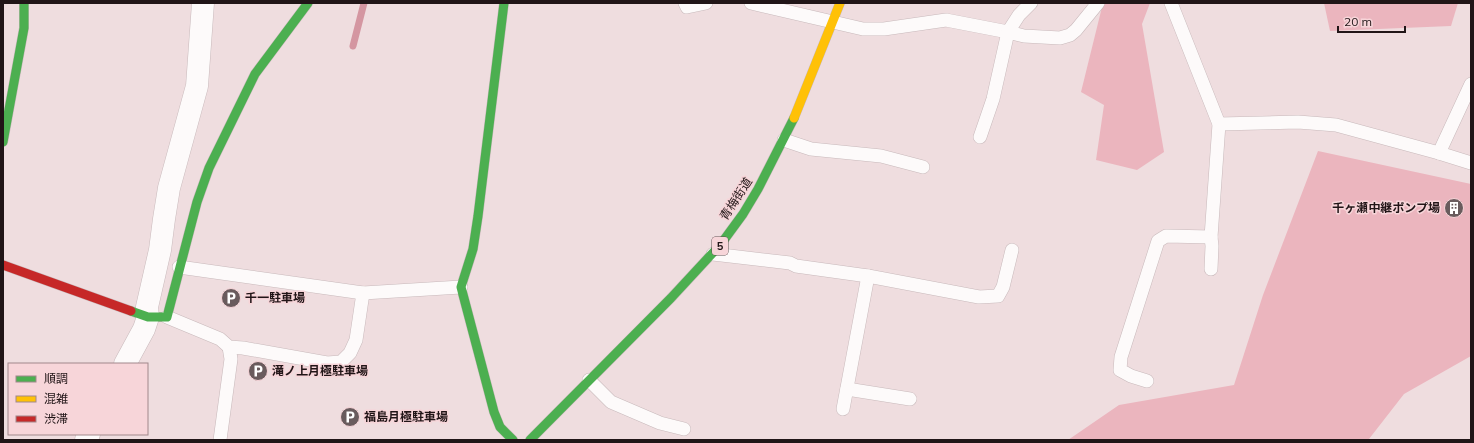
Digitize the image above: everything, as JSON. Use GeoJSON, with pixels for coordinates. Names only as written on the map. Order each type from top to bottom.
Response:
{"type":"FeatureCollection","features":[{"type":"Feature","properties":{"kind":"street"},"geometry":{"type":"LineString","coordinates":[[3,142],[24,28],[24,3]]}},
{"type":"Feature","properties":{"kind":"street"},"geometry":{"type":"LineString","coordinates":[[158,317],[147,307],[160,250],[169,188],[197,86],[203,3]]}},
{"type":"Feature","properties":{"kind":"street"},"geometry":{"type":"LineString","coordinates":[[127,363],[144,329],[158,317],[180,267],[197,202],[209,168],[244,95],[255,74],[308,3]]}},
{"type":"Feature","properties":{"kind":"street"},"geometry":{"type":"LineString","coordinates":[[504,3],[478,216],[473,249],[461,287],[494,412],[500,427],[513,440]]}},
{"type":"Feature","properties":{"kind":"street","name":"青梅街道"},"geometry":{"type":"LineString","coordinates":[[530,440],[684,286],[713,254],[742,214],[762,183],[784,140],[840,3]]}},
{"type":"Feature","properties":{"kind":"street"},"geometry":{"type":"LineString","coordinates":[[3,265],[158,317]]}},
{"type":"Feature","properties":{"kind":"lane"},"geometry":{"type":"LineString","coordinates":[[685,3],[687,7],[706,3]]}},
{"type":"Feature","properties":{"kind":"lane"},"geometry":{"type":"LineString","coordinates":[[750,3],[832,23],[871,30],[946,20],[1024,36],[1060,38],[1070,35],[1076,30],[1098,3]]}},
{"type":"Feature","properties":{"kind":"lane"},"geometry":{"type":"LineString","coordinates":[[980,137],[993,99],[1008,32],[1019,15],[1032,3]]}},
{"type":"Feature","properties":{"kind":"lane"},"geometry":{"type":"LineString","coordinates":[[1171,3],[1219,124],[1211,237],[1211,268]]}},
{"type":"Feature","properties":{"kind":"lane"},"geometry":{"type":"LineString","coordinates":[[1439,153],[1471,84]]}},
{"type":"Feature","properties":{"kind":"lane"},"geometry":{"type":"LineString","coordinates":[[1219,124],[1298,122],[1336,125],[1471,163]]}},
{"type":"Feature","properties":{"kind":"lane"},"geometry":{"type":"LineString","coordinates":[[784,140],[811,149],[880,156],[923,167]]}},
{"type":"Feature","properties":{"kind":"lane"},"geometry":{"type":"LineString","coordinates":[[1146,381],[1131,376],[1120,370],[1121,357],[1158,241],[1166,236],[1211,237]]}},
{"type":"Feature","properties":{"kind":"lane"},"geometry":{"type":"LineString","coordinates":[[713,254],[868,276],[979,297],[998,296],[1003,287],[1012,250]]}},
{"type":"Feature","properties":{"kind":"lane"},"geometry":{"type":"LineString","coordinates":[[180,267],[363,292],[461,287]]}},
{"type":"Feature","properties":{"kind":"lane"},"geometry":{"type":"LineString","coordinates":[[843,409],[868,276]]}},
{"type":"Feature","properties":{"kind":"lane"},"geometry":{"type":"LineString","coordinates":[[158,317],[220,339],[229,347],[243,348],[327,363],[341,362],[350,353],[356,340],[363,292]]}},
{"type":"Feature","properties":{"kind":"lane"},"geometry":{"type":"LineString","coordinates":[[220,440],[231,359],[229,347]]}},
{"type":"Feature","properties":{"kind":"lane"},"geometry":{"type":"LineString","coordinates":[[590,380],[612,402],[660,423],[684,429]]}},
{"type":"Feature","properties":{"kind":"lane"},"geometry":{"type":"LineString","coordinates":[[847,389],[910,399]]}},
{"type":"Feature","properties":{"kind":"shaded area"},"geometry":{"type":"Polygon","coordinates":[[[1103,3],[1150,3],[1142,24],[1164,152],[1137,170],[1096,160],[1104,105],[1081,92],[1103,3]]]}},
{"type":"Feature","properties":{"kind":"shaded area"},"geometry":{"type":"Polygon","coordinates":[[[1324,3],[1458,3],[1451,26],[1330,31],[1324,3]]]}},
{"type":"Feature","properties":{"kind":"shaded area"},"geometry":{"type":"Polygon","coordinates":[[[1318,151],[1471,184],[1471,356],[1404,394],[1367,440],[1068,440],[1119,405],[1234,385],[1263,295],[1318,151]]]}},
{"type":"Feature","properties":{"kind":"waterway"},"geometry":{"type":"LineString","coordinates":[[353,46],[364,3]]}},
{"type":"Feature","properties":{"kind":"traffic: fast"},"geometry":{"type":"LineString","coordinates":[[3,142],[24,28],[24,3]]}},
{"type":"Feature","properties":{"kind":"traffic: fast"},"geometry":{"type":"LineString","coordinates":[[131,311],[148,317],[167,317],[197,202],[209,168],[255,74],[308,3]]}},
{"type":"Feature","properties":{"kind":"traffic: fast"},"geometry":{"type":"LineString","coordinates":[[504,3],[478,216],[473,249],[461,287],[494,412],[500,427],[513,440]]}},
{"type":"Feature","properties":{"kind":"traffic: fast"},"geometry":{"type":"LineString","coordinates":[[530,440],[671,298],[721,244],[743,214],[758,189],[794,118]]}},
{"type":"Feature","properties":{"kind":"traffic: slow"},"geometry":{"type":"LineString","coordinates":[[794,118],[840,3]]}},
{"type":"Feature","properties":{"kind":"traffic: jam"},"geometry":{"type":"LineString","coordinates":[[3,265],[131,311]]}},
{"type":"Feature","properties":{"kind":"place","name":"千ヶ瀬中継ポンプ場"},"geometry":{"type":"Point","coordinates":[1454,208]}},
{"type":"Feature","properties":{"kind":"place","name":"千一駐車場"},"geometry":{"type":"Point","coordinates":[231,298]}},
{"type":"Feature","properties":{"kind":"place","name":"滝ノ上月極駐車場"},"geometry":{"type":"Point","coordinates":[258,371]}},
{"type":"Feature","properties":{"kind":"place","name":"福島月極駐車場"},"geometry":{"type":"Point","coordinates":[350,417]}}]}
